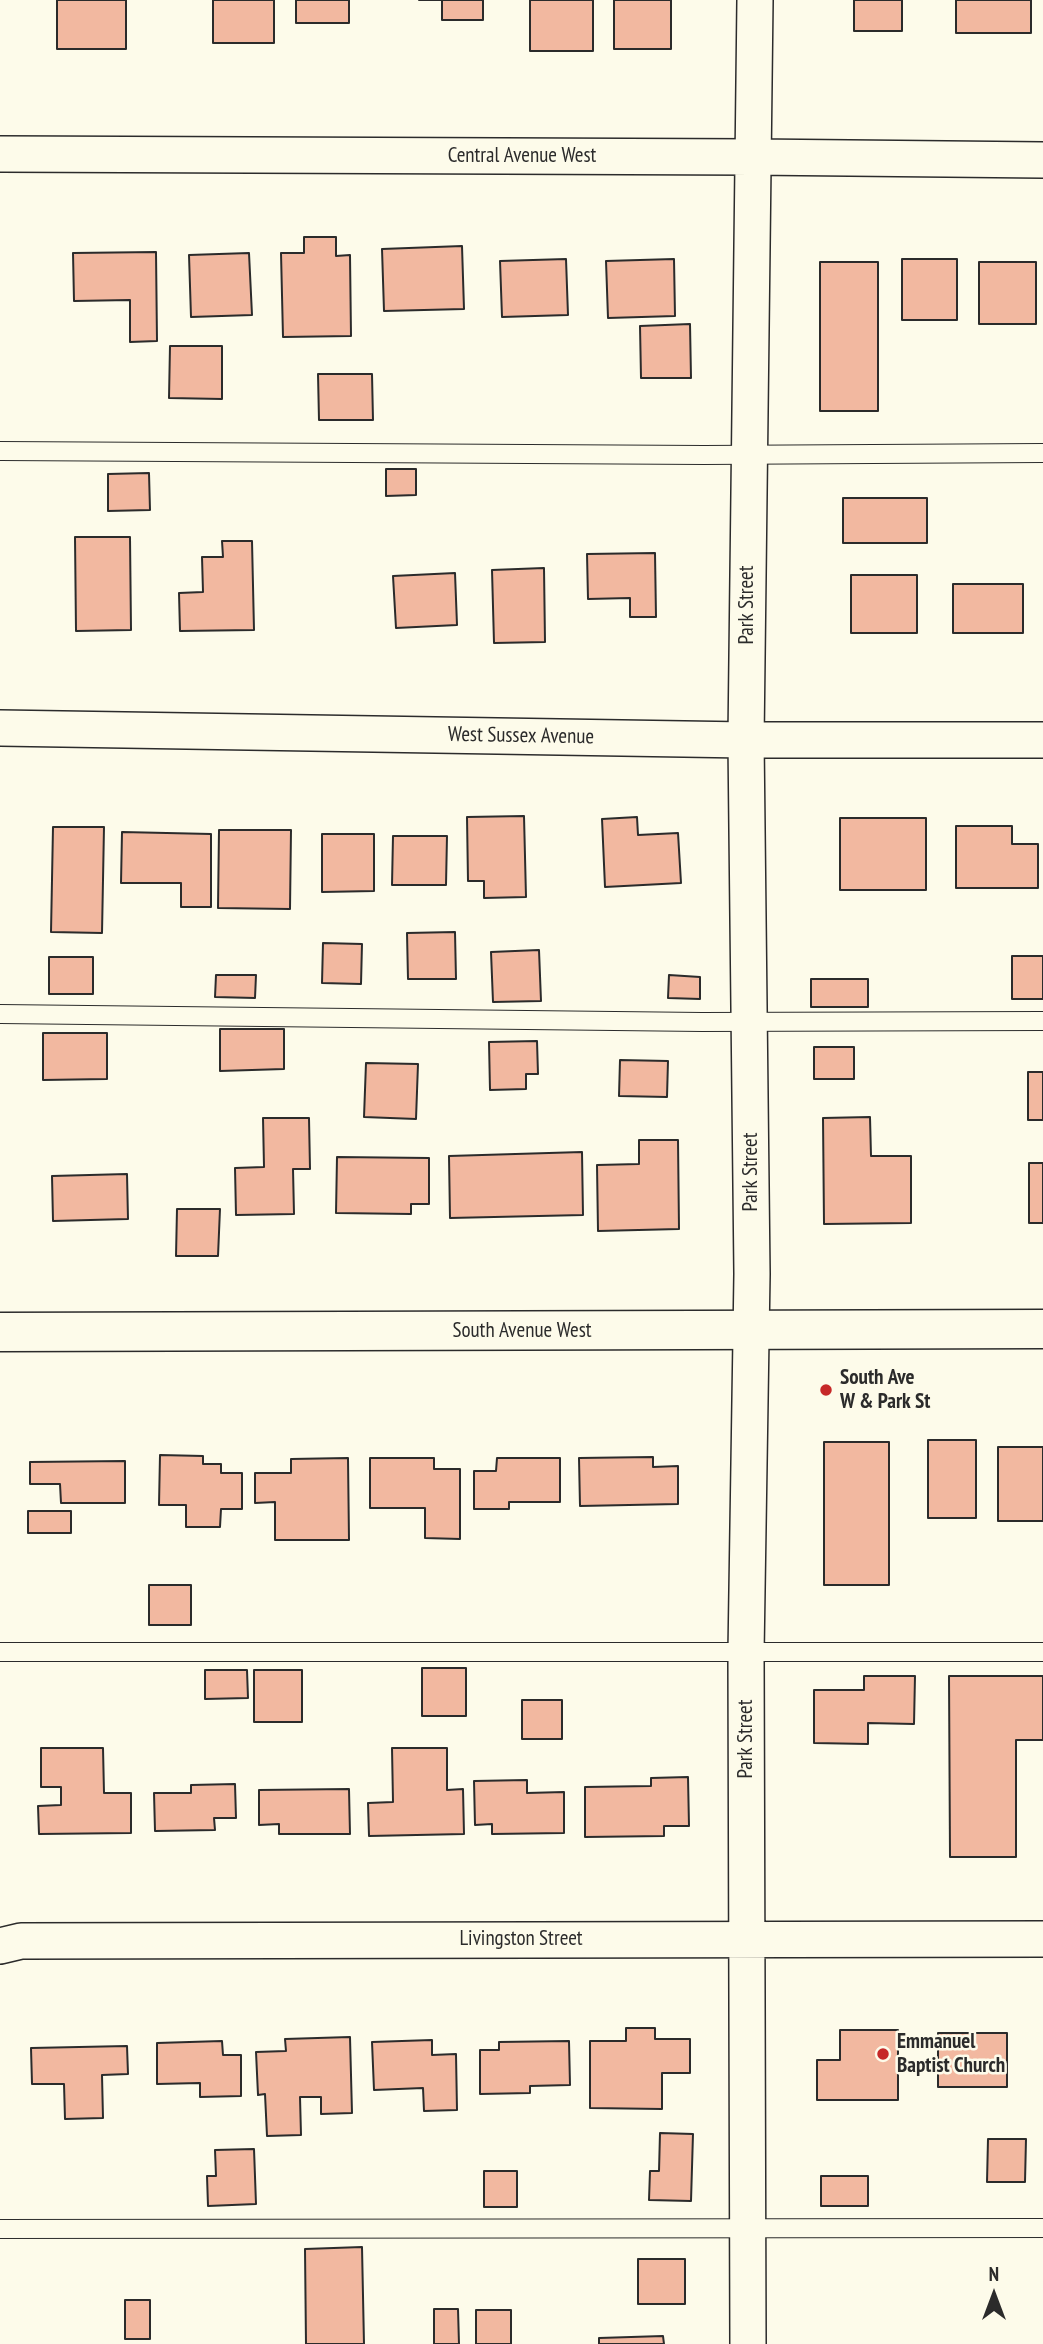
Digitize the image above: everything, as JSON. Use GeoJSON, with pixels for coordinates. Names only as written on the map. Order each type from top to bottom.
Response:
{"type":"FeatureCollection","features":[{"type":"Feature","properties":{"kind":"street","name":"Park Street"},"geometry":{"type":"LineString","coordinates":[[748,2344],[746,1653],[750,1022],[746,740],[755,0]]}},
{"type":"Feature","properties":{"kind":"street","name":"Central Avenue West"},"geometry":{"type":"LineString","coordinates":[[0,154],[1043,160]]}},
{"type":"Feature","properties":{"kind":"street","name":"West Sussex Avenue"},"geometry":{"type":"LineString","coordinates":[[0,728],[746,740],[1043,740]]}},
{"type":"Feature","properties":{"kind":"street","name":"South Avenue West"},"geometry":{"type":"LineString","coordinates":[[0,1332],[1043,1329]]}},
{"type":"Feature","properties":{"kind":"street","name":"Livingston Street"},"geometry":{"type":"LineString","coordinates":[[0,1946],[20,1941],[1043,1939]]}},
{"type":"Feature","properties":{"kind":"lane"},"geometry":{"type":"LineString","coordinates":[[0,451],[748,455],[1043,453]]}},
{"type":"Feature","properties":{"kind":"lane"},"geometry":{"type":"LineString","coordinates":[[0,1014],[750,1022],[1043,1021]]}},
{"type":"Feature","properties":{"kind":"lane"},"geometry":{"type":"LineString","coordinates":[[0,1652],[1043,1652]]}},
{"type":"Feature","properties":{"kind":"lane"},"geometry":{"type":"LineString","coordinates":[[0,2229],[1043,2228]]}},
{"type":"Feature","properties":{"kind":"building"},"geometry":{"type":"Polygon","coordinates":[[[57,0],[126,0],[126,49],[57,49],[57,0]]]}},
{"type":"Feature","properties":{"kind":"building"},"geometry":{"type":"Polygon","coordinates":[[[213,0],[274,0],[274,43],[213,43],[213,0]]]}},
{"type":"Feature","properties":{"kind":"building"},"geometry":{"type":"Polygon","coordinates":[[[296,0],[349,0],[349,23],[296,23],[296,0]]]}},
{"type":"Feature","properties":{"kind":"building"},"geometry":{"type":"Polygon","coordinates":[[[442,0],[483,0],[483,20],[442,20],[442,0]]]}},
{"type":"Feature","properties":{"kind":"building"},"geometry":{"type":"Polygon","coordinates":[[[530,0],[593,0],[593,51],[530,51],[530,0]]]}},
{"type":"Feature","properties":{"kind":"building"},"geometry":{"type":"Polygon","coordinates":[[[614,0],[671,0],[671,49],[614,49],[614,0]]]}},
{"type":"Feature","properties":{"kind":"building"},"geometry":{"type":"Polygon","coordinates":[[[854,0],[902,0],[902,31],[854,31],[854,0]]]}},
{"type":"Feature","properties":{"kind":"building"},"geometry":{"type":"Polygon","coordinates":[[[956,0],[1031,0],[1031,33],[956,33],[956,0]]]}},
{"type":"Feature","properties":{"kind":"building"},"geometry":{"type":"Polygon","coordinates":[[[304,237],[336,237],[336,256],[350,255],[351,336],[283,337],[281,253],[304,253],[304,237]]]}},
{"type":"Feature","properties":{"kind":"building"},"geometry":{"type":"Polygon","coordinates":[[[462,246],[464,309],[384,311],[382,249],[462,246]]]}},
{"type":"Feature","properties":{"kind":"building"},"geometry":{"type":"Polygon","coordinates":[[[156,252],[157,341],[130,342],[130,300],[74,301],[73,253],[156,252]]]}},
{"type":"Feature","properties":{"kind":"building"},"geometry":{"type":"Polygon","coordinates":[[[249,253],[252,315],[191,317],[189,255],[249,253]]]}},
{"type":"Feature","properties":{"kind":"building"},"geometry":{"type":"Polygon","coordinates":[[[566,259],[568,315],[502,317],[500,261],[566,259]]]}},
{"type":"Feature","properties":{"kind":"building"},"geometry":{"type":"Polygon","coordinates":[[[674,259],[675,316],[608,318],[606,261],[674,259]]]}},
{"type":"Feature","properties":{"kind":"building"},"geometry":{"type":"Polygon","coordinates":[[[902,259],[957,259],[957,320],[902,320],[902,259]]]}},
{"type":"Feature","properties":{"kind":"building"},"geometry":{"type":"Polygon","coordinates":[[[820,262],[878,262],[878,411],[820,411],[820,262]]]}},
{"type":"Feature","properties":{"kind":"building"},"geometry":{"type":"Polygon","coordinates":[[[979,262],[1036,262],[1036,324],[979,324],[979,262]]]}},
{"type":"Feature","properties":{"kind":"building"},"geometry":{"type":"Polygon","coordinates":[[[690,324],[691,378],[641,378],[640,326],[690,324]]]}},
{"type":"Feature","properties":{"kind":"building"},"geometry":{"type":"Polygon","coordinates":[[[170,346],[222,346],[222,399],[169,398],[170,346]]]}},
{"type":"Feature","properties":{"kind":"building"},"geometry":{"type":"Polygon","coordinates":[[[318,374],[372,374],[373,420],[319,420],[318,374]]]}},
{"type":"Feature","properties":{"kind":"building"},"geometry":{"type":"Polygon","coordinates":[[[386,469],[416,469],[416,495],[386,496],[386,469]]]}},
{"type":"Feature","properties":{"kind":"building"},"geometry":{"type":"Polygon","coordinates":[[[149,473],[150,510],[108,511],[108,474],[149,473]]]}},
{"type":"Feature","properties":{"kind":"building"},"geometry":{"type":"Polygon","coordinates":[[[843,498],[927,498],[927,543],[843,543],[843,498]]]}},
{"type":"Feature","properties":{"kind":"building"},"geometry":{"type":"Polygon","coordinates":[[[75,537],[130,537],[131,630],[76,631],[75,537]]]}},
{"type":"Feature","properties":{"kind":"building"},"geometry":{"type":"Polygon","coordinates":[[[222,541],[252,541],[254,630],[180,631],[179,593],[203,592],[202,557],[223,557],[222,541]]]}},
{"type":"Feature","properties":{"kind":"building"},"geometry":{"type":"Polygon","coordinates":[[[655,553],[656,617],[630,617],[630,598],[588,599],[587,554],[655,553]]]}},
{"type":"Feature","properties":{"kind":"building"},"geometry":{"type":"Polygon","coordinates":[[[544,568],[545,642],[494,643],[492,570],[544,568]]]}},
{"type":"Feature","properties":{"kind":"building"},"geometry":{"type":"Polygon","coordinates":[[[455,573],[457,625],[396,628],[393,576],[455,573]]]}},
{"type":"Feature","properties":{"kind":"building"},"geometry":{"type":"Polygon","coordinates":[[[851,575],[917,575],[917,633],[851,633],[851,575]]]}},
{"type":"Feature","properties":{"kind":"building"},"geometry":{"type":"Polygon","coordinates":[[[953,584],[1023,584],[1023,633],[953,633],[953,584]]]}},
{"type":"Feature","properties":{"kind":"building"},"geometry":{"type":"Polygon","coordinates":[[[524,816],[526,897],[484,898],[484,881],[468,881],[467,817],[524,816]]]}},
{"type":"Feature","properties":{"kind":"building"},"geometry":{"type":"Polygon","coordinates":[[[637,817],[638,835],[678,833],[681,883],[605,887],[602,819],[637,817]]]}},
{"type":"Feature","properties":{"kind":"building"},"geometry":{"type":"Polygon","coordinates":[[[840,818],[926,818],[926,890],[840,890],[840,818]]]}},
{"type":"Feature","properties":{"kind":"building"},"geometry":{"type":"Polygon","coordinates":[[[956,826],[1012,826],[1012,844],[1038,844],[1038,888],[956,888],[956,826]]]}},
{"type":"Feature","properties":{"kind":"building"},"geometry":{"type":"Polygon","coordinates":[[[53,827],[104,827],[102,933],[51,932],[53,827]]]}},
{"type":"Feature","properties":{"kind":"building"},"geometry":{"type":"Polygon","coordinates":[[[219,830],[291,830],[290,909],[218,908],[219,830]]]}},
{"type":"Feature","properties":{"kind":"building"},"geometry":{"type":"Polygon","coordinates":[[[122,832],[211,834],[211,907],[181,907],[181,883],[121,883],[122,832]]]}},
{"type":"Feature","properties":{"kind":"building"},"geometry":{"type":"Polygon","coordinates":[[[322,834],[374,834],[374,891],[322,892],[322,834]]]}},
{"type":"Feature","properties":{"kind":"building"},"geometry":{"type":"Polygon","coordinates":[[[393,836],[447,836],[446,885],[392,885],[393,836]]]}},
{"type":"Feature","properties":{"kind":"building"},"geometry":{"type":"Polygon","coordinates":[[[455,932],[456,979],[408,979],[407,933],[455,932]]]}},
{"type":"Feature","properties":{"kind":"building"},"geometry":{"type":"Polygon","coordinates":[[[323,943],[362,944],[361,984],[322,983],[323,943]]]}},
{"type":"Feature","properties":{"kind":"building"},"geometry":{"type":"Polygon","coordinates":[[[539,950],[541,1001],[493,1002],[491,952],[539,950]]]}},
{"type":"Feature","properties":{"kind":"building"},"geometry":{"type":"Polygon","coordinates":[[[1012,956],[1043,956],[1043,999],[1012,999],[1012,956]]]}},
{"type":"Feature","properties":{"kind":"building"},"geometry":{"type":"Polygon","coordinates":[[[49,957],[93,957],[93,994],[49,994],[49,957]]]}},
{"type":"Feature","properties":{"kind":"building"},"geometry":{"type":"Polygon","coordinates":[[[216,975],[256,975],[255,998],[215,997],[216,975]]]}},
{"type":"Feature","properties":{"kind":"building"},"geometry":{"type":"Polygon","coordinates":[[[669,975],[700,977],[700,999],[668,998],[669,975]]]}},
{"type":"Feature","properties":{"kind":"building"},"geometry":{"type":"Polygon","coordinates":[[[811,979],[868,979],[868,1007],[811,1007],[811,979]]]}},
{"type":"Feature","properties":{"kind":"building"},"geometry":{"type":"Polygon","coordinates":[[[220,1029],[284,1029],[284,1069],[220,1071],[220,1029]]]}},
{"type":"Feature","properties":{"kind":"building"},"geometry":{"type":"Polygon","coordinates":[[[43,1033],[107,1033],[107,1079],[43,1080],[43,1033]]]}},
{"type":"Feature","properties":{"kind":"building"},"geometry":{"type":"Polygon","coordinates":[[[537,1041],[538,1074],[526,1074],[526,1089],[490,1090],[489,1042],[537,1041]]]}},
{"type":"Feature","properties":{"kind":"building"},"geometry":{"type":"Polygon","coordinates":[[[814,1047],[854,1047],[854,1079],[814,1079],[814,1047]]]}},
{"type":"Feature","properties":{"kind":"building"},"geometry":{"type":"Polygon","coordinates":[[[620,1060],[668,1061],[667,1097],[619,1096],[620,1060]]]}},
{"type":"Feature","properties":{"kind":"building"},"geometry":{"type":"Polygon","coordinates":[[[366,1063],[418,1064],[416,1119],[364,1117],[366,1063]]]}},
{"type":"Feature","properties":{"kind":"building"},"geometry":{"type":"Polygon","coordinates":[[[1028,1072],[1043,1072],[1043,1120],[1028,1120],[1028,1072]]]}},
{"type":"Feature","properties":{"kind":"building"},"geometry":{"type":"Polygon","coordinates":[[[870,1117],[871,1156],[911,1156],[911,1223],[824,1224],[823,1118],[870,1117]]]}},
{"type":"Feature","properties":{"kind":"building"},"geometry":{"type":"Polygon","coordinates":[[[263,1118],[309,1118],[310,1169],[293,1169],[294,1214],[236,1215],[235,1168],[264,1167],[263,1118]]]}},
{"type":"Feature","properties":{"kind":"building"},"geometry":{"type":"Polygon","coordinates":[[[639,1140],[678,1140],[679,1229],[598,1231],[597,1165],[639,1164],[639,1140]]]}},
{"type":"Feature","properties":{"kind":"building"},"geometry":{"type":"Polygon","coordinates":[[[582,1152],[583,1215],[450,1218],[449,1156],[582,1152]]]}},
{"type":"Feature","properties":{"kind":"building"},"geometry":{"type":"Polygon","coordinates":[[[337,1157],[429,1158],[429,1204],[411,1204],[411,1214],[336,1213],[337,1157]]]}},
{"type":"Feature","properties":{"kind":"building"},"geometry":{"type":"Polygon","coordinates":[[[1029,1163],[1043,1163],[1043,1223],[1029,1223],[1029,1163]]]}},
{"type":"Feature","properties":{"kind":"building"},"geometry":{"type":"Polygon","coordinates":[[[127,1174],[128,1219],[53,1221],[52,1176],[127,1174]]]}},
{"type":"Feature","properties":{"kind":"building"},"geometry":{"type":"Polygon","coordinates":[[[177,1209],[220,1209],[218,1256],[176,1256],[177,1209]]]}},
{"type":"Feature","properties":{"kind":"building"},"geometry":{"type":"Polygon","coordinates":[[[928,1440],[976,1440],[976,1518],[928,1518],[928,1440]]]}},
{"type":"Feature","properties":{"kind":"building"},"geometry":{"type":"Polygon","coordinates":[[[824,1442],[889,1442],[889,1585],[824,1585],[824,1442]]]}},
{"type":"Feature","properties":{"kind":"building"},"geometry":{"type":"Polygon","coordinates":[[[998,1447],[1043,1447],[1043,1521],[998,1521],[998,1447]]]}},
{"type":"Feature","properties":{"kind":"building"},"geometry":{"type":"Polygon","coordinates":[[[160,1455],[203,1456],[203,1464],[221,1464],[221,1473],[242,1473],[242,1509],[221,1509],[220,1527],[186,1527],[186,1505],[159,1505],[160,1455]]]}},
{"type":"Feature","properties":{"kind":"building"},"geometry":{"type":"Polygon","coordinates":[[[653,1457],[653,1467],[678,1466],[678,1504],[580,1506],[579,1458],[653,1457]]]}},
{"type":"Feature","properties":{"kind":"building"},"geometry":{"type":"Polygon","coordinates":[[[348,1458],[349,1540],[275,1540],[275,1502],[255,1503],[255,1473],[291,1473],[291,1459],[348,1458]]]}},
{"type":"Feature","properties":{"kind":"building"},"geometry":{"type":"Polygon","coordinates":[[[370,1458],[434,1458],[434,1469],[460,1469],[460,1539],[425,1538],[425,1508],[370,1508],[370,1458]]]}},
{"type":"Feature","properties":{"kind":"building"},"geometry":{"type":"Polygon","coordinates":[[[497,1458],[560,1458],[560,1502],[509,1502],[509,1509],[474,1509],[474,1471],[496,1471],[497,1458]]]}},
{"type":"Feature","properties":{"kind":"building"},"geometry":{"type":"Polygon","coordinates":[[[125,1461],[125,1503],[61,1503],[60,1484],[30,1484],[30,1462],[125,1461]]]}},
{"type":"Feature","properties":{"kind":"building"},"geometry":{"type":"Polygon","coordinates":[[[28,1511],[71,1511],[71,1533],[28,1533],[28,1511]]]}},
{"type":"Feature","properties":{"kind":"building"},"geometry":{"type":"Polygon","coordinates":[[[149,1585],[191,1585],[191,1625],[149,1625],[149,1585]]]}},
{"type":"Feature","properties":{"kind":"building"},"geometry":{"type":"Polygon","coordinates":[[[422,1668],[466,1668],[466,1716],[422,1716],[422,1668]]]}},
{"type":"Feature","properties":{"kind":"building"},"geometry":{"type":"Polygon","coordinates":[[[205,1670],[247,1670],[248,1698],[205,1699],[205,1670]]]}},
{"type":"Feature","properties":{"kind":"building"},"geometry":{"type":"Polygon","coordinates":[[[254,1670],[302,1670],[302,1722],[254,1722],[254,1670]]]}},
{"type":"Feature","properties":{"kind":"building"},"geometry":{"type":"Polygon","coordinates":[[[864,1676],[915,1676],[914,1724],[868,1723],[868,1744],[814,1743],[814,1690],[864,1690],[864,1676]]]}},
{"type":"Feature","properties":{"kind":"building"},"geometry":{"type":"Polygon","coordinates":[[[949,1676],[1043,1676],[1043,1740],[1016,1740],[1016,1857],[950,1857],[949,1676]]]}},
{"type":"Feature","properties":{"kind":"building"},"geometry":{"type":"Polygon","coordinates":[[[522,1700],[562,1700],[562,1739],[522,1739],[522,1700]]]}},
{"type":"Feature","properties":{"kind":"building"},"geometry":{"type":"Polygon","coordinates":[[[41,1748],[103,1748],[104,1793],[131,1793],[131,1833],[39,1834],[38,1806],[61,1805],[61,1787],[41,1787],[41,1748]]]}},
{"type":"Feature","properties":{"kind":"building"},"geometry":{"type":"Polygon","coordinates":[[[392,1748],[447,1748],[447,1790],[463,1789],[464,1834],[369,1836],[368,1803],[393,1802],[392,1748]]]}},
{"type":"Feature","properties":{"kind":"building"},"geometry":{"type":"Polygon","coordinates":[[[688,1777],[689,1826],[664,1826],[664,1836],[585,1837],[585,1787],[651,1786],[651,1778],[688,1777]]]}},
{"type":"Feature","properties":{"kind":"building"},"geometry":{"type":"Polygon","coordinates":[[[527,1780],[527,1793],[564,1792],[564,1833],[492,1834],[492,1824],[475,1825],[474,1781],[527,1780]]]}},
{"type":"Feature","properties":{"kind":"building"},"geometry":{"type":"Polygon","coordinates":[[[235,1784],[236,1818],[214,1818],[215,1830],[155,1831],[154,1793],[191,1793],[191,1785],[235,1784]]]}},
{"type":"Feature","properties":{"kind":"building"},"geometry":{"type":"Polygon","coordinates":[[[349,1789],[350,1834],[279,1834],[279,1824],[259,1825],[259,1790],[349,1789]]]}},
{"type":"Feature","properties":{"kind":"building"},"geometry":{"type":"Polygon","coordinates":[[[626,2028],[655,2028],[655,2039],[690,2039],[690,2073],[662,2073],[662,2109],[590,2108],[590,2041],[626,2041],[626,2028]]]}},
{"type":"Feature","properties":{"kind":"building"},"geometry":{"type":"Polygon","coordinates":[[[840,2030],[898,2030],[898,2100],[817,2100],[817,2060],[840,2060],[840,2030]]]}},
{"type":"Feature","properties":{"kind":"building"},"geometry":{"type":"Polygon","coordinates":[[[938,2033],[1007,2033],[1007,2087],[938,2087],[938,2033]]]}},
{"type":"Feature","properties":{"kind":"building"},"geometry":{"type":"Polygon","coordinates":[[[350,2037],[352,2113],[321,2114],[321,2097],[300,2097],[301,2135],[267,2136],[265,2094],[258,2095],[256,2052],[286,2051],[285,2039],[350,2037]]]}},
{"type":"Feature","properties":{"kind":"building"},"geometry":{"type":"Polygon","coordinates":[[[432,2040],[432,2055],[456,2054],[457,2110],[424,2111],[423,2088],[374,2090],[372,2042],[432,2040]]]}},
{"type":"Feature","properties":{"kind":"building"},"geometry":{"type":"Polygon","coordinates":[[[222,2041],[223,2055],[241,2055],[241,2096],[200,2097],[200,2083],[157,2084],[157,2043],[222,2041]]]}},
{"type":"Feature","properties":{"kind":"building"},"geometry":{"type":"Polygon","coordinates":[[[569,2041],[570,2085],[530,2086],[530,2093],[480,2094],[480,2050],[499,2050],[499,2042],[569,2041]]]}},
{"type":"Feature","properties":{"kind":"building"},"geometry":{"type":"Polygon","coordinates":[[[127,2046],[128,2074],[102,2075],[103,2118],[65,2119],[64,2084],[32,2084],[31,2048],[127,2046]]]}},
{"type":"Feature","properties":{"kind":"building"},"geometry":{"type":"Polygon","coordinates":[[[660,2133],[693,2134],[691,2201],[649,2200],[650,2171],[659,2171],[660,2133]]]}},
{"type":"Feature","properties":{"kind":"building"},"geometry":{"type":"Polygon","coordinates":[[[988,2139],[1026,2139],[1025,2182],[987,2182],[988,2139]]]}},
{"type":"Feature","properties":{"kind":"building"},"geometry":{"type":"Polygon","coordinates":[[[254,2149],[256,2204],[208,2206],[207,2176],[216,2176],[215,2150],[254,2149]]]}},
{"type":"Feature","properties":{"kind":"building"},"geometry":{"type":"Polygon","coordinates":[[[484,2171],[517,2171],[517,2207],[484,2207],[484,2171]]]}},
{"type":"Feature","properties":{"kind":"building"},"geometry":{"type":"Polygon","coordinates":[[[821,2176],[868,2176],[868,2206],[821,2206],[821,2176]]]}},
{"type":"Feature","properties":{"kind":"building"},"geometry":{"type":"Polygon","coordinates":[[[362,2247],[364,2344],[306,2344],[305,2249],[362,2247]]]}},
{"type":"Feature","properties":{"kind":"building"},"geometry":{"type":"Polygon","coordinates":[[[638,2259],[685,2259],[685,2304],[638,2304],[638,2259]]]}},
{"type":"Feature","properties":{"kind":"building"},"geometry":{"type":"Polygon","coordinates":[[[125,2300],[150,2300],[150,2339],[125,2339],[125,2300]]]}},
{"type":"Feature","properties":{"kind":"building"},"geometry":{"type":"Polygon","coordinates":[[[434,2309],[458,2309],[459,2344],[434,2344],[434,2309]]]}},
{"type":"Feature","properties":{"kind":"building"},"geometry":{"type":"Polygon","coordinates":[[[476,2310],[511,2310],[511,2344],[476,2344],[476,2310]]]}},
{"type":"Feature","properties":{"kind":"building"},"geometry":{"type":"Polygon","coordinates":[[[663,2336],[664,2344],[599,2344],[599,2338],[663,2336]]]}},
{"type":"Feature","properties":{"kind":"place","name":"South Ave W & Park St"},"geometry":{"type":"Point","coordinates":[826,1390]}},
{"type":"Feature","properties":{"kind":"place","name":"Emmanuel Baptist Church"},"geometry":{"type":"Point","coordinates":[883,2054]}}]}
